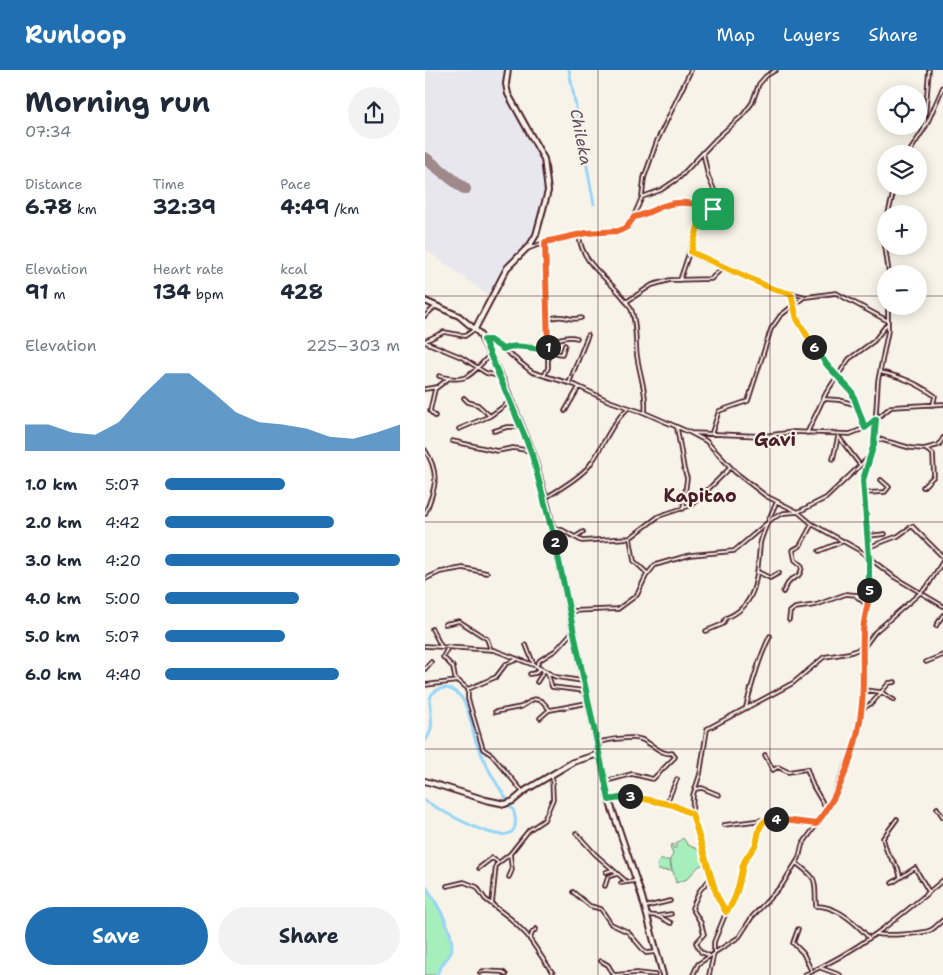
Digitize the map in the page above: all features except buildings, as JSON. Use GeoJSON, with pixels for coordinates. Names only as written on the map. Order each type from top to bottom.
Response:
{"type":"FeatureCollection","features":[{"type":"Feature","properties":{"kind":"main road"},"geometry":{"type":"LineString","coordinates":[[475,329],[507,268],[525,250],[536,235],[547,198],[548,182],[541,153],[508,94],[506,84],[508,70]]}},
{"type":"Feature","properties":{"kind":"main road"},"geometry":{"type":"LineString","coordinates":[[425,301],[459,316],[475,329],[484,340],[523,426],[552,528],[609,800],[645,907],[663,975]]}},
{"type":"Feature","properties":{"kind":"main road"},"geometry":{"type":"LineString","coordinates":[[425,781],[505,804],[513,801],[523,792],[573,762],[599,754]]}},
{"type":"Feature","properties":{"kind":"street"},"geometry":{"type":"LineString","coordinates":[[525,250],[545,242],[579,234],[619,231],[627,227],[634,217],[642,198],[644,178],[657,141],[691,70]]}},
{"type":"Feature","properties":{"kind":"street"},"geometry":{"type":"LineString","coordinates":[[642,198],[677,180],[703,152],[743,115],[752,103],[759,84],[766,76],[776,70]]}},
{"type":"Feature","properties":{"kind":"street"},"geometry":{"type":"LineString","coordinates":[[927,94],[929,70]]}},
{"type":"Feature","properties":{"kind":"street"},"geometry":{"type":"LineString","coordinates":[[927,123],[943,87]]}},
{"type":"Feature","properties":{"kind":"street"},"geometry":{"type":"LineString","coordinates":[[680,280],[691,252],[699,223],[709,221],[713,209],[719,201],[708,176],[703,152]]}},
{"type":"Feature","properties":{"kind":"street"},"geometry":{"type":"LineString","coordinates":[[634,217],[647,214],[663,206],[677,204],[695,203],[713,209]]}},
{"type":"Feature","properties":{"kind":"street"},"geometry":{"type":"LineString","coordinates":[[579,234],[580,245],[588,259],[600,275],[626,302],[632,313],[637,362],[644,389],[645,413]]}},
{"type":"Feature","properties":{"kind":"street"},"geometry":{"type":"LineString","coordinates":[[543,377],[548,368],[545,242]]}},
{"type":"Feature","properties":{"kind":"street"},"geometry":{"type":"LineString","coordinates":[[691,252],[721,268],[773,289],[804,297],[836,293],[888,322]]}},
{"type":"Feature","properties":{"kind":"street"},"geometry":{"type":"LineString","coordinates":[[626,302],[655,284],[680,280],[711,279],[721,268]]}},
{"type":"Feature","properties":{"kind":"street"},"geometry":{"type":"LineString","coordinates":[[791,294],[793,306],[807,336],[837,377],[852,392],[865,428]]}},
{"type":"Feature","properties":{"kind":"street"},"geometry":{"type":"LineString","coordinates":[[711,432],[719,411],[746,403],[749,399],[770,333],[779,318],[804,297]]}},
{"type":"Feature","properties":{"kind":"street"},"geometry":{"type":"LineString","coordinates":[[425,316],[436,306]]}},
{"type":"Feature","properties":{"kind":"street"},"geometry":{"type":"LineString","coordinates":[[693,975],[695,966],[739,937],[752,917],[777,893],[796,863],[802,844],[827,810],[854,748],[862,709],[863,630],[869,596],[869,547],[863,480],[875,438],[880,372],[888,315]]}},
{"type":"Feature","properties":{"kind":"street"},"geometry":{"type":"LineString","coordinates":[[547,320],[563,316],[573,320],[581,318]]}},
{"type":"Feature","properties":{"kind":"street"},"geometry":{"type":"LineString","coordinates":[[807,433],[823,399],[849,359],[875,340],[888,322]]}},
{"type":"Feature","properties":{"kind":"street"},"geometry":{"type":"LineString","coordinates":[[425,341],[444,332],[464,336],[475,329]]}},
{"type":"Feature","properties":{"kind":"street"},"geometry":{"type":"LineString","coordinates":[[569,383],[588,335]]}},
{"type":"Feature","properties":{"kind":"street"},"geometry":{"type":"LineString","coordinates":[[548,344],[571,337],[577,338]]}},
{"type":"Feature","properties":{"kind":"street"},"geometry":{"type":"LineString","coordinates":[[484,340],[490,340],[519,364],[543,377],[579,386],[627,408],[645,413],[691,433],[706,442],[730,468],[777,502],[799,512],[812,524],[845,541],[894,577],[943,606]]}},
{"type":"Feature","properties":{"kind":"street"},"geometry":{"type":"LineString","coordinates":[[425,341],[461,357],[490,375],[500,375]]}},
{"type":"Feature","properties":{"kind":"street"},"geometry":{"type":"LineString","coordinates":[[503,349],[512,346],[548,350],[555,354],[561,354],[565,345]]}},
{"type":"Feature","properties":{"kind":"street"},"geometry":{"type":"LineString","coordinates":[[439,376],[460,380],[472,376],[477,368],[491,355]]}},
{"type":"Feature","properties":{"kind":"street"},"geometry":{"type":"LineString","coordinates":[[880,372],[899,376],[923,386],[935,396],[933,405]]}},
{"type":"Feature","properties":{"kind":"street"},"geometry":{"type":"LineString","coordinates":[[425,389],[437,387],[448,379]]}},
{"type":"Feature","properties":{"kind":"street"},"geometry":{"type":"LineString","coordinates":[[565,411],[579,386]]}},
{"type":"Feature","properties":{"kind":"street"},"geometry":{"type":"LineString","coordinates":[[435,416],[430,411],[437,387]]}},
{"type":"Feature","properties":{"kind":"street"},"geometry":{"type":"LineString","coordinates":[[465,398],[468,402],[478,405],[490,416]]}},
{"type":"Feature","properties":{"kind":"street"},"geometry":{"type":"LineString","coordinates":[[823,399],[839,400],[857,405]]}},
{"type":"Feature","properties":{"kind":"street"},"geometry":{"type":"LineString","coordinates":[[459,429],[490,416],[511,400]]}},
{"type":"Feature","properties":{"kind":"street"},"geometry":{"type":"LineString","coordinates":[[691,433],[711,432],[763,436],[807,433],[850,434],[865,428],[894,406],[943,404]]}},
{"type":"Feature","properties":{"kind":"street"},"geometry":{"type":"LineString","coordinates":[[545,498],[583,472],[601,448],[615,420],[627,408]]}},
{"type":"Feature","properties":{"kind":"street"},"geometry":{"type":"LineString","coordinates":[[495,431],[507,427],[523,426]]}},
{"type":"Feature","properties":{"kind":"street"},"geometry":{"type":"LineString","coordinates":[[677,428],[687,478],[683,508]]}},
{"type":"Feature","properties":{"kind":"street"},"geometry":{"type":"LineString","coordinates":[[833,459],[838,435]]}},
{"type":"Feature","properties":{"kind":"street"},"geometry":{"type":"LineString","coordinates":[[838,435],[859,465]]}},
{"type":"Feature","properties":{"kind":"street"},"geometry":{"type":"LineString","coordinates":[[875,438],[903,447],[925,449],[939,446],[943,438]]}},
{"type":"Feature","properties":{"kind":"street"},"geometry":{"type":"LineString","coordinates":[[452,441],[497,451],[511,448],[531,451]]}},
{"type":"Feature","properties":{"kind":"street"},"geometry":{"type":"LineString","coordinates":[[923,487],[934,476],[933,454],[925,449]]}},
{"type":"Feature","properties":{"kind":"street"},"geometry":{"type":"LineString","coordinates":[[425,452],[435,474],[434,493],[425,514]]}},
{"type":"Feature","properties":{"kind":"street"},"geometry":{"type":"LineString","coordinates":[[569,611],[618,609],[637,595],[646,576],[655,565],[672,559],[734,551],[769,521],[784,513],[799,512],[826,498],[868,458]]}},
{"type":"Feature","properties":{"kind":"street"},"geometry":{"type":"LineString","coordinates":[[552,528],[562,530],[582,541],[593,542],[609,538],[630,538],[654,518],[692,505],[730,468]]}},
{"type":"Feature","properties":{"kind":"street"},"geometry":{"type":"LineString","coordinates":[[864,493],[885,492],[889,487],[881,480]]}},
{"type":"Feature","properties":{"kind":"street"},"geometry":{"type":"LineString","coordinates":[[707,631],[723,624],[726,618],[738,612],[746,605],[752,594],[758,572],[760,545],[777,502]]}},
{"type":"Feature","properties":{"kind":"street"},"geometry":{"type":"LineString","coordinates":[[783,592],[790,580],[796,578],[800,573],[802,566],[795,560],[793,550],[800,546],[812,524]]}},
{"type":"Feature","properties":{"kind":"street"},"geometry":{"type":"LineString","coordinates":[[869,547],[898,536],[912,526],[943,557]]}},
{"type":"Feature","properties":{"kind":"street"},"geometry":{"type":"LineString","coordinates":[[575,537],[583,532]]}},
{"type":"Feature","properties":{"kind":"street"},"geometry":{"type":"LineString","coordinates":[[868,536],[885,534]]}},
{"type":"Feature","properties":{"kind":"street"},"geometry":{"type":"LineString","coordinates":[[630,538],[633,560],[646,576]]}},
{"type":"Feature","properties":{"kind":"street"},"geometry":{"type":"LineString","coordinates":[[819,551],[845,541]]}},
{"type":"Feature","properties":{"kind":"street"},"geometry":{"type":"LineString","coordinates":[[726,912],[717,896],[692,814],[707,729],[793,683],[824,657],[849,653],[864,646],[875,632],[920,593],[933,578],[943,561]]}},
{"type":"Feature","properties":{"kind":"street"},"geometry":{"type":"LineString","coordinates":[[425,579],[440,572],[463,568],[487,573]]}},
{"type":"Feature","properties":{"kind":"street"},"geometry":{"type":"LineString","coordinates":[[644,572],[648,574]]}},
{"type":"Feature","properties":{"kind":"street"},"geometry":{"type":"LineString","coordinates":[[758,572],[770,578],[779,573]]}},
{"type":"Feature","properties":{"kind":"street"},"geometry":{"type":"LineString","coordinates":[[789,620],[790,612],[795,608],[817,605],[846,594],[869,596]]}},
{"type":"Feature","properties":{"kind":"street"},"geometry":{"type":"LineString","coordinates":[[857,596],[868,606]]}},
{"type":"Feature","properties":{"kind":"street"},"geometry":{"type":"LineString","coordinates":[[936,626],[943,615]]}},
{"type":"Feature","properties":{"kind":"street"},"geometry":{"type":"LineString","coordinates":[[445,624],[459,621],[487,639],[491,650]]}},
{"type":"Feature","properties":{"kind":"street"},"geometry":{"type":"LineString","coordinates":[[432,629],[441,646]]}},
{"type":"Feature","properties":{"kind":"street"},"geometry":{"type":"LineString","coordinates":[[536,666],[540,660],[556,650],[573,631]]}},
{"type":"Feature","properties":{"kind":"street"},"geometry":{"type":"LineString","coordinates":[[747,707],[749,690],[765,644],[770,636]]}},
{"type":"Feature","properties":{"kind":"street"},"geometry":{"type":"LineString","coordinates":[[526,645],[536,666],[536,673],[530,674]]}},
{"type":"Feature","properties":{"kind":"street"},"geometry":{"type":"LineString","coordinates":[[425,646],[491,650],[536,666],[548,674],[584,681]]}},
{"type":"Feature","properties":{"kind":"street"},"geometry":{"type":"LineString","coordinates":[[448,647],[443,657],[453,667],[458,681],[469,688]]}},
{"type":"Feature","properties":{"kind":"street"},"geometry":{"type":"LineString","coordinates":[[926,662],[943,656]]}},
{"type":"Feature","properties":{"kind":"street"},"geometry":{"type":"LineString","coordinates":[[469,688],[496,677],[505,664],[517,660]]}},
{"type":"Feature","properties":{"kind":"street"},"geometry":{"type":"LineString","coordinates":[[425,669],[431,662]]}},
{"type":"Feature","properties":{"kind":"street"},"geometry":{"type":"LineString","coordinates":[[537,682],[545,672]]}},
{"type":"Feature","properties":{"kind":"street"},"geometry":{"type":"LineString","coordinates":[[548,674],[552,687],[570,687],[586,691]]}},
{"type":"Feature","properties":{"kind":"street"},"geometry":{"type":"LineString","coordinates":[[425,685],[458,681]]}},
{"type":"Feature","properties":{"kind":"street"},"geometry":{"type":"LineString","coordinates":[[862,709],[872,704],[889,683],[895,682]]}},
{"type":"Feature","properties":{"kind":"street"},"geometry":{"type":"LineString","coordinates":[[469,688],[468,699],[483,748],[491,754],[523,792]]}},
{"type":"Feature","properties":{"kind":"street"},"geometry":{"type":"LineString","coordinates":[[863,690],[881,692],[895,700]]}},
{"type":"Feature","properties":{"kind":"street"},"geometry":{"type":"LineString","coordinates":[[495,712],[521,708],[534,699],[541,701],[550,710]]}},
{"type":"Feature","properties":{"kind":"street"},"geometry":{"type":"LineString","coordinates":[[540,718],[550,710],[588,703]]}},
{"type":"Feature","properties":{"kind":"street"},"geometry":{"type":"LineString","coordinates":[[597,743],[609,739],[638,739],[664,754],[672,753],[675,757],[653,779],[632,774],[605,782]]}},
{"type":"Feature","properties":{"kind":"street"},"geometry":{"type":"LineString","coordinates":[[765,755],[773,770],[778,767],[788,772],[807,769],[813,786],[827,810]]}},
{"type":"Feature","properties":{"kind":"street"},"geometry":{"type":"LineString","coordinates":[[492,904],[493,882],[498,862],[510,854],[523,836],[545,819],[553,799],[551,776]]}},
{"type":"Feature","properties":{"kind":"street"},"geometry":{"type":"LineString","coordinates":[[666,804],[677,779]]}},
{"type":"Feature","properties":{"kind":"street"},"geometry":{"type":"LineString","coordinates":[[695,789],[702,788],[719,796]]}},
{"type":"Feature","properties":{"kind":"street"},"geometry":{"type":"LineString","coordinates":[[609,800],[637,796],[692,814]]}},
{"type":"Feature","properties":{"kind":"street"},"geometry":{"type":"LineString","coordinates":[[937,808],[943,817]]}},
{"type":"Feature","properties":{"kind":"street"},"geometry":{"type":"LineString","coordinates":[[724,825],[770,819],[816,824]]}},
{"type":"Feature","properties":{"kind":"street"},"geometry":{"type":"LineString","coordinates":[[897,819],[883,838],[887,852],[898,868],[900,876]]}},
{"type":"Feature","properties":{"kind":"street"},"geometry":{"type":"LineString","coordinates":[[709,975],[714,953],[714,942],[726,912],[735,898],[744,862],[757,843],[758,832],[763,821]]}},
{"type":"Feature","properties":{"kind":"street"},"geometry":{"type":"LineString","coordinates":[[576,833],[612,870],[627,882]]}},
{"type":"Feature","properties":{"kind":"street"},"geometry":{"type":"LineString","coordinates":[[509,877],[512,870],[510,854]]}},
{"type":"Feature","properties":{"kind":"street"},"geometry":{"type":"LineString","coordinates":[[479,868],[492,858],[498,862]]}},
{"type":"Feature","properties":{"kind":"street"},"geometry":{"type":"LineString","coordinates":[[796,863],[813,875],[817,889],[816,906],[827,906],[845,915],[869,938]]}},
{"type":"Feature","properties":{"kind":"street"},"geometry":{"type":"LineString","coordinates":[[892,883],[915,868],[929,892]]}},
{"type":"Feature","properties":{"kind":"street"},"geometry":{"type":"LineString","coordinates":[[606,872],[612,870]]}},
{"type":"Feature","properties":{"kind":"street"},"geometry":{"type":"LineString","coordinates":[[605,886],[608,877],[617,874]]}},
{"type":"Feature","properties":{"kind":"street"},"geometry":{"type":"LineString","coordinates":[[708,956],[701,952],[697,945],[697,941],[704,934],[701,922],[693,907],[700,890],[711,877]]}},
{"type":"Feature","properties":{"kind":"street"},"geometry":{"type":"LineString","coordinates":[[805,975],[877,934],[913,908],[943,880]]}},
{"type":"Feature","properties":{"kind":"street"},"geometry":{"type":"LineString","coordinates":[[621,883],[636,881]]}},
{"type":"Feature","properties":{"kind":"street"},"geometry":{"type":"LineString","coordinates":[[447,886],[464,882],[472,884],[492,904],[511,919],[530,940],[554,975]]}},
{"type":"Feature","properties":{"kind":"street"},"geometry":{"type":"LineString","coordinates":[[573,892],[590,906],[601,909],[611,924],[626,931],[646,953],[657,952]]}},
{"type":"Feature","properties":{"kind":"street"},"geometry":{"type":"LineString","coordinates":[[645,907],[670,901]]}},
{"type":"Feature","properties":{"kind":"street"},"geometry":{"type":"LineString","coordinates":[[647,915],[671,914]]}},
{"type":"Feature","properties":{"kind":"street"},"geometry":{"type":"LineString","coordinates":[[658,916],[671,923]]}},
{"type":"Feature","properties":{"kind":"street"},"geometry":{"type":"LineString","coordinates":[[877,934],[890,936],[911,932],[920,934],[931,930],[943,920]]}},
{"type":"Feature","properties":{"kind":"street"},"geometry":{"type":"LineString","coordinates":[[530,940],[531,932],[536,929]]}},
{"type":"Feature","properties":{"kind":"street"},"geometry":{"type":"LineString","coordinates":[[798,929],[793,943],[803,953],[812,972]]}},
{"type":"Feature","properties":{"kind":"street"},"geometry":{"type":"LineString","coordinates":[[601,961],[608,964],[614,975],[637,973],[655,975]]}},
{"type":"Feature","properties":{"kind":"street"},"geometry":{"type":"LineString","coordinates":[[820,968],[840,975]]}},
{"type":"Feature","properties":{"kind":"street"},"geometry":{"type":"LineString","coordinates":[[480,973],[483,971],[503,972],[506,975]]}},
{"type":"Feature","properties":{"kind":"shaded area"},"geometry":{"type":"Polygon","coordinates":[[[425,70],[505,70],[504,83],[507,95],[543,165],[547,189],[535,230],[529,242],[504,267],[489,296],[425,249],[425,70]]]}},
{"type":"Feature","properties":{"kind":"green space"},"geometry":{"type":"Polygon","coordinates":[[[683,838],[688,845],[704,852],[706,864],[699,866],[687,879],[676,883],[673,871],[658,870],[657,865],[660,860],[669,860],[672,870],[670,859],[673,855],[670,846],[673,844],[673,848],[676,848],[676,844],[683,838]]]}},
{"type":"Feature","properties":{"kind":"green space"},"geometry":{"type":"Polygon","coordinates":[[[425,885],[444,917],[451,935],[451,951],[437,975],[425,975],[425,885]]]}},
{"type":"Feature","properties":{"kind":"waterway","name":"Chileka"},"geometry":{"type":"LineString","coordinates":[[569,70],[594,204]]}},
{"type":"Feature","properties":{"kind":"waterway"},"geometry":{"type":"LineString","coordinates":[[425,741],[431,728],[430,698],[432,694],[444,688],[454,691],[460,696],[468,710],[476,742],[490,772],[514,812],[515,827],[508,834],[496,834],[463,822],[425,801]]}},
{"type":"Feature","properties":{"kind":"waterway"},"geometry":{"type":"LineString","coordinates":[[425,885],[444,918],[451,937],[451,952],[437,975]]}},
{"type":"Feature","properties":{"kind":"runway"},"geometry":{"type":"LineString","coordinates":[[425,158],[465,189]]}},
{"type":"Feature","properties":{"kind":"district","name":"Gavi"},"geometry":{"type":"Point","coordinates":[775,440]}},
{"type":"Feature","properties":{"kind":"district","name":"Kapitao"},"geometry":{"type":"Point","coordinates":[700,496]}},
{"type":"Feature","properties":{"kind":"route"},"geometry":{"type":"LineString","coordinates":[[692,203],[713,209],[709,221],[700,221],[691,252],[717,266],[773,289],[780,289],[791,294],[791,302],[797,319],[826,364],[852,392],[865,428],[876,419],[874,444],[866,464],[863,480],[869,547],[869,596],[863,630],[862,704],[855,745],[838,788],[827,810],[816,824],[770,819],[763,821],[758,832],[757,843],[744,862],[741,880],[733,904],[726,912],[717,896],[692,814],[676,806],[654,802],[639,796],[609,800],[548,509],[536,463],[523,426],[484,340],[490,340],[503,349],[512,346],[548,350],[546,306],[547,249],[545,242],[566,239],[586,233],[619,231],[627,227],[634,217],[655,211],[666,205],[692,203]]}}]}
